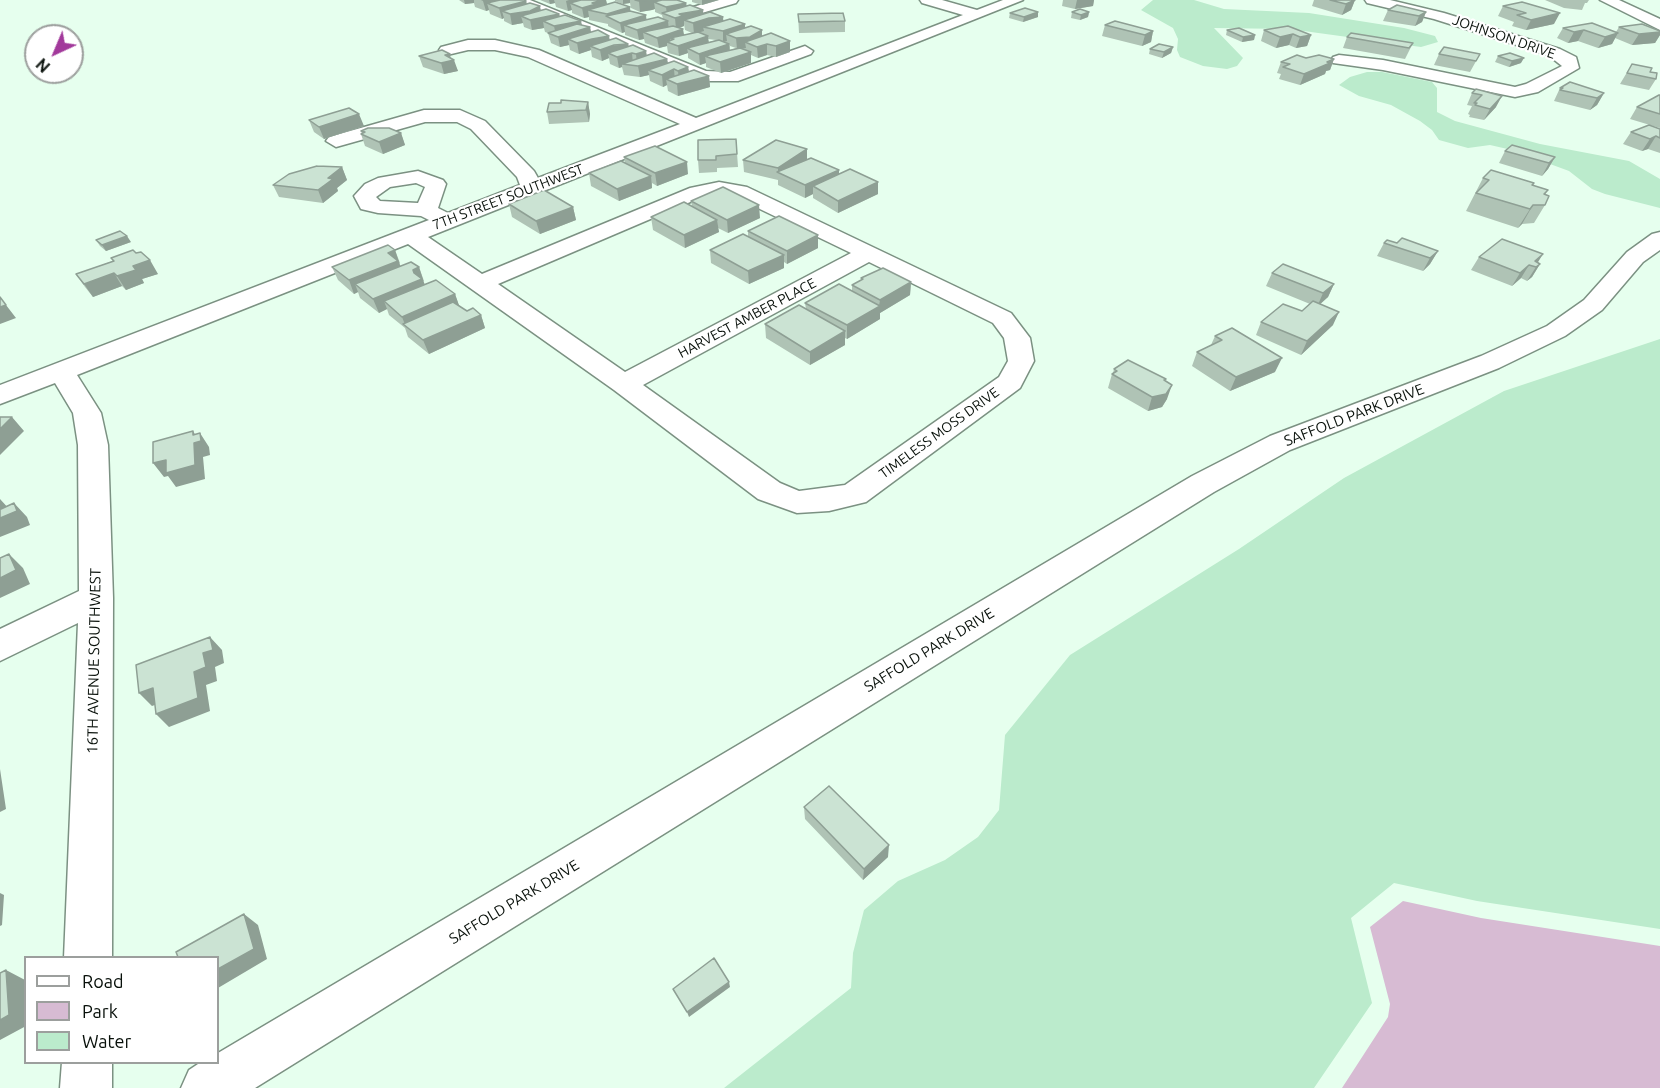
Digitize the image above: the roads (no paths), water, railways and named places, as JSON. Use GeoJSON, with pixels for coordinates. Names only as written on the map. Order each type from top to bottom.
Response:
{"type":"FeatureCollection","features":[{"type":"Feature","properties":{"kind":"street"},"geometry":{"type":"LineString","coordinates":[[517,0],[703,76],[732,77],[805,51]]}},
{"type":"Feature","properties":{"kind":"street"},"geometry":{"type":"LineString","coordinates":[[717,19],[690,10],[731,0]]}},
{"type":"Feature","properties":{"kind":"street"},"geometry":{"type":"LineString","coordinates":[[927,0],[977,15]]}},
{"type":"Feature","properties":{"kind":"street","name":"7TH STREET SOUTHWEST"},"geometry":{"type":"LineString","coordinates":[[0,395],[1016,0]]}},
{"type":"Feature","properties":{"kind":"street","name":"JOHNSON DRIVE"},"geometry":{"type":"LineString","coordinates":[[1339,60],[1383,65],[1515,92],[1532,88],[1571,68],[1570,61],[1554,52],[1439,16],[1372,0]]}},
{"type":"Feature","properties":{"kind":"street"},"geometry":{"type":"LineString","coordinates":[[1607,0],[1660,24]]}},
{"type":"Feature","properties":{"kind":"street"},"geometry":{"type":"LineString","coordinates":[[783,43],[845,65]]}},
{"type":"Feature","properties":{"kind":"street"},"geometry":{"type":"LineString","coordinates":[[447,50],[468,45],[495,45],[533,53],[695,124]]}},
{"type":"Feature","properties":{"kind":"street"},"geometry":{"type":"LineString","coordinates":[[336,141],[424,116],[460,116],[478,125],[527,175],[531,188]]}},
{"type":"Feature","properties":{"kind":"street","name":"TIMELESS MOSS DRIVE"},"geometry":{"type":"LineString","coordinates":[[410,235],[480,284],[624,384],[769,491],[797,502],[829,501],[855,494],[1010,382],[1021,361],[1017,338],[1002,318],[740,191],[719,188],[697,192],[480,284]]}},
{"type":"Feature","properties":{"kind":"street"},"geometry":{"type":"LineString","coordinates":[[426,210],[446,221]]}},
{"type":"Feature","properties":{"kind":"street","name":"SAFFOLD PARK DRIVE"},"geometry":{"type":"LineString","coordinates":[[207,1088],[1203,484],[1280,443],[1490,362],[1556,331],[1593,305],[1635,257],[1660,239]]}},
{"type":"Feature","properties":{"kind":"street","name":"HARVEST AMBER PLACE"},"geometry":{"type":"LineString","coordinates":[[624,384],[869,253]]}},
{"type":"Feature","properties":{"kind":"street","name":"16TH AVENUE SOUTHWEST"},"geometry":{"type":"LineString","coordinates":[[62,372],[87,413],[93,445],[96,598],[88,956]]}},
{"type":"Feature","properties":{"kind":"street"},"geometry":{"type":"LineString","coordinates":[[0,646],[96,598]]}},
{"type":"Feature","properties":{"kind":"street"},"geometry":{"type":"LineString","coordinates":[[86,1088],[87,1064]]}},
{"type":"Feature","properties":{"kind":"water"},"geometry":{"type":"Polygon","coordinates":[[[1153,0],[1194,0],[1224,9],[1309,13],[1404,28],[1435,36],[1438,42],[1421,47],[1289,29],[1214,28],[1243,58],[1237,66],[1227,69],[1203,66],[1180,57],[1177,50],[1178,39],[1173,28],[1141,10],[1153,0]]]}},
{"type":"Feature","properties":{"kind":"water"},"geometry":{"type":"Polygon","coordinates":[[[1367,72],[1382,72],[1432,82],[1437,88],[1437,112],[1455,121],[1540,144],[1629,161],[1660,179],[1660,208],[1592,189],[1569,171],[1512,150],[1490,145],[1468,148],[1439,140],[1432,130],[1420,121],[1391,105],[1359,96],[1339,85],[1350,77],[1367,72]]]}},
{"type":"Feature","properties":{"kind":"water"},"geometry":{"type":"Polygon","coordinates":[[[1660,339],[1660,929],[1477,901],[1394,883],[1351,918],[1372,1003],[1314,1088],[724,1088],[851,988],[853,953],[864,910],[898,881],[945,860],[978,837],[999,810],[1005,735],[1070,655],[1239,549],[1344,478],[1504,391],[1660,339]]]}}]}
